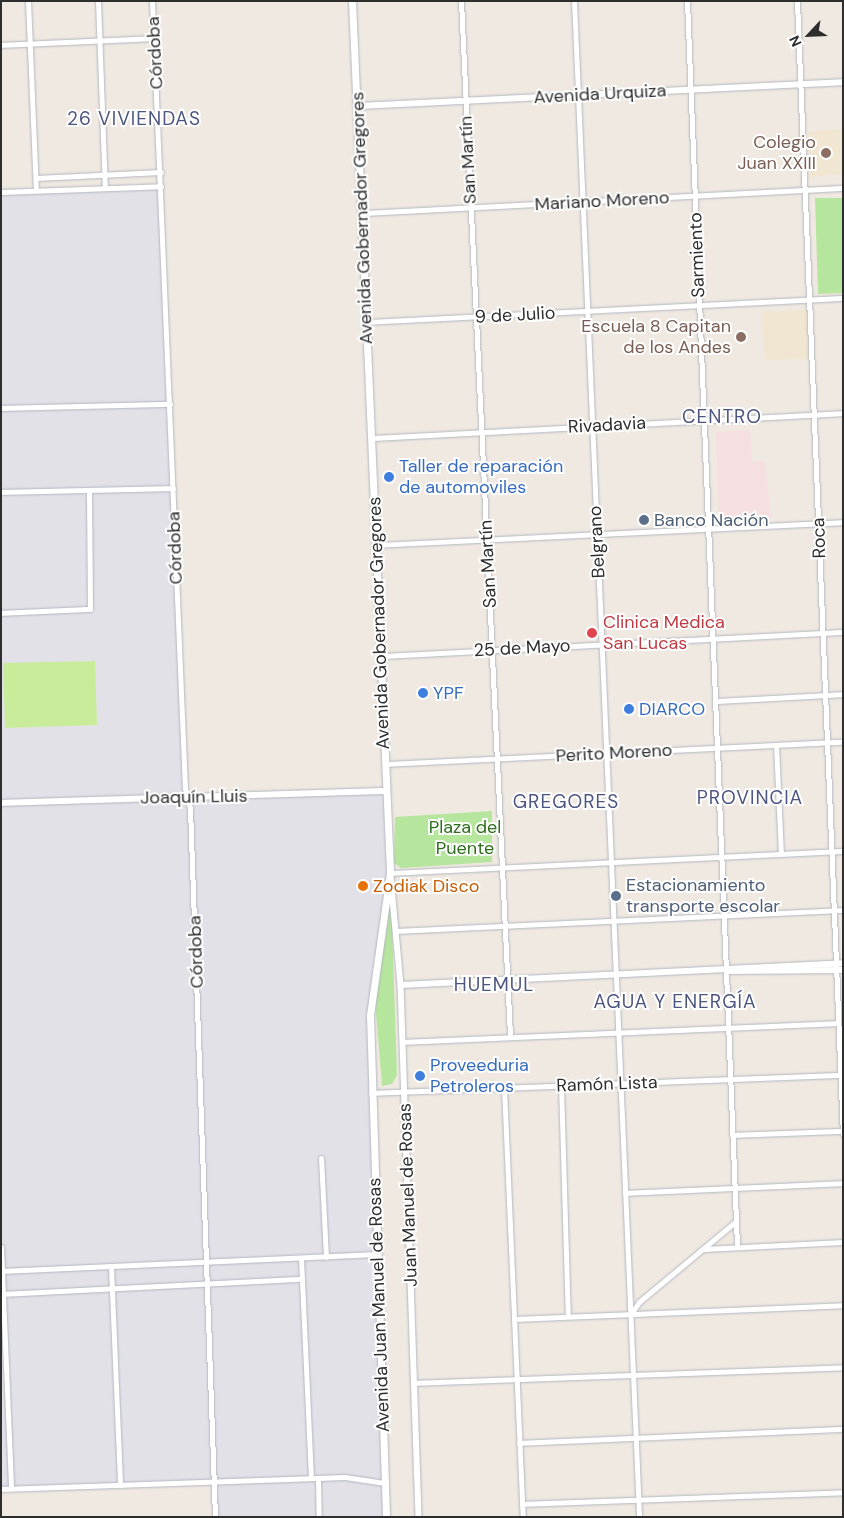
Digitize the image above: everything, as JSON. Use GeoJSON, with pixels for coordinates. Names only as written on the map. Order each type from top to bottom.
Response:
{"type":"FeatureCollection","features":[{"type":"Feature","properties":{"kind":"main road","name":"Avenida Gobernador Gregores"},"geometry":{"type":"LineString","coordinates":[[352,1],[390,873],[372,987],[371,1093]]}},
{"type":"Feature","properties":{"kind":"main road","name":"Avenida Juan Manuel de Rosas"},"geometry":{"type":"LineString","coordinates":[[371,1093],[386,1517]]}},
{"type":"Feature","properties":{"kind":"street"},"geometry":{"type":"LineString","coordinates":[[28,1],[36,190]]}},
{"type":"Feature","properties":{"kind":"street"},"geometry":{"type":"LineString","coordinates":[[98,1],[105,188]]}},
{"type":"Feature","properties":{"kind":"street","name":"Córdoba"},"geometry":{"type":"LineString","coordinates":[[152,1],[201,1094],[215,1517]]}},
{"type":"Feature","properties":{"kind":"street","name":"San Martín"},"geometry":{"type":"LineString","coordinates":[[461,1],[510,1037]]}},
{"type":"Feature","properties":{"kind":"street","name":"Belgrano"},"geometry":{"type":"LineString","coordinates":[[574,1],[602,644],[609,862],[639,1517]]}},
{"type":"Feature","properties":{"kind":"street","name":"Sarmiento"},"geometry":{"type":"LineString","coordinates":[[687,1],[737,1247]]}},
{"type":"Feature","properties":{"kind":"street","name":"Roca"},"geometry":{"type":"LineString","coordinates":[[797,1],[843,1132]]}},
{"type":"Feature","properties":{"kind":"street"},"geometry":{"type":"LineString","coordinates":[[1,45],[154,38]]}},
{"type":"Feature","properties":{"kind":"street","name":"Avenida Urquiza"},"geometry":{"type":"LineString","coordinates":[[357,106],[843,82]]}},
{"type":"Feature","properties":{"kind":"street"},"geometry":{"type":"LineString","coordinates":[[36,178],[161,172]]}},
{"type":"Feature","properties":{"kind":"street"},"geometry":{"type":"LineString","coordinates":[[1,192],[161,186]]}},
{"type":"Feature","properties":{"kind":"street","name":"Mariano Moreno"},"geometry":{"type":"LineString","coordinates":[[362,213],[843,188]]}},
{"type":"Feature","properties":{"kind":"street","name":"9 de Julio"},"geometry":{"type":"LineString","coordinates":[[366,322],[843,298]]}},
{"type":"Feature","properties":{"kind":"street"},"geometry":{"type":"LineString","coordinates":[[1,408],[170,404]]}},
{"type":"Feature","properties":{"kind":"street","name":"Rivadavia"},"geometry":{"type":"LineString","coordinates":[[371,438],[843,413]]}},
{"type":"Feature","properties":{"kind":"street"},"geometry":{"type":"LineString","coordinates":[[1,492],[173,488]]}},
{"type":"Feature","properties":{"kind":"street"},"geometry":{"type":"LineString","coordinates":[[1,613],[90,609],[89,490]]}},
{"type":"Feature","properties":{"kind":"street"},"geometry":{"type":"LineString","coordinates":[[376,545],[708,527],[843,522]]}},
{"type":"Feature","properties":{"kind":"street","name":"25 de Mayo"},"geometry":{"type":"LineString","coordinates":[[381,656],[712,637],[843,632]]}},
{"type":"Feature","properties":{"kind":"street"},"geometry":{"type":"LineString","coordinates":[[715,701],[843,694]]}},
{"type":"Feature","properties":{"kind":"street","name":"Perito Moreno"},"geometry":{"type":"LineString","coordinates":[[386,764],[843,742]]}},
{"type":"Feature","properties":{"kind":"street"},"geometry":{"type":"LineString","coordinates":[[776,745],[781,854]]}},
{"type":"Feature","properties":{"kind":"street","name":"Joaquín Lluis"},"geometry":{"type":"LineString","coordinates":[[1,803],[387,791]]}},
{"type":"Feature","properties":{"kind":"street"},"geometry":{"type":"LineString","coordinates":[[390,873],[502,866],[843,851]]}},
{"type":"Feature","properties":{"kind":"street","name":"Juan Manuel de Rosas"},"geometry":{"type":"LineString","coordinates":[[390,873],[401,985],[419,1517]]}},
{"type":"Feature","properties":{"kind":"street"},"geometry":{"type":"LineString","coordinates":[[397,931],[843,910]]}},
{"type":"Feature","properties":{"kind":"street"},"geometry":{"type":"LineString","coordinates":[[835,967],[843,963]]}},
{"type":"Feature","properties":{"kind":"street"},"geometry":{"type":"LineString","coordinates":[[401,985],[835,967],[843,970]]}},
{"type":"Feature","properties":{"kind":"street"},"geometry":{"type":"LineString","coordinates":[[403,1042],[838,1023]]}},
{"type":"Feature","properties":{"kind":"street","name":"Ramón Lista"},"geometry":{"type":"LineString","coordinates":[[371,1093],[841,1075]]}},
{"type":"Feature","properties":{"kind":"street"},"geometry":{"type":"LineString","coordinates":[[562,1086],[568,1316]]}},
{"type":"Feature","properties":{"kind":"street"},"geometry":{"type":"LineString","coordinates":[[504,1088],[522,1517]]}},
{"type":"Feature","properties":{"kind":"street"},"geometry":{"type":"LineString","coordinates":[[732,1135],[843,1132]]}},
{"type":"Feature","properties":{"kind":"street"},"geometry":{"type":"LineString","coordinates":[[321,1158],[326,1257]]}},
{"type":"Feature","properties":{"kind":"street"},"geometry":{"type":"LineString","coordinates":[[625,1194],[843,1183]]}},
{"type":"Feature","properties":{"kind":"street"},"geometry":{"type":"LineString","coordinates":[[630,1315],[639,1302],[736,1222]]}},
{"type":"Feature","properties":{"kind":"street"},"geometry":{"type":"LineString","coordinates":[[704,1249],[843,1242]]}},
{"type":"Feature","properties":{"kind":"street"},"geometry":{"type":"LineString","coordinates":[[1,1247],[11,1488]]}},
{"type":"Feature","properties":{"kind":"street"},"geometry":{"type":"LineString","coordinates":[[2,1271],[377,1254]]}},
{"type":"Feature","properties":{"kind":"street"},"geometry":{"type":"LineString","coordinates":[[301,1258],[311,1478]]}},
{"type":"Feature","properties":{"kind":"street"},"geometry":{"type":"LineString","coordinates":[[110,1267],[120,1485]]}},
{"type":"Feature","properties":{"kind":"street"},"geometry":{"type":"LineString","coordinates":[[2,1294],[111,1286],[302,1279]]}},
{"type":"Feature","properties":{"kind":"street"},"geometry":{"type":"LineString","coordinates":[[514,1318],[630,1315],[843,1305]]}},
{"type":"Feature","properties":{"kind":"street"},"geometry":{"type":"LineString","coordinates":[[413,1383],[843,1367]]}},
{"type":"Feature","properties":{"kind":"street"},"geometry":{"type":"LineString","coordinates":[[520,1443],[843,1429]]}},
{"type":"Feature","properties":{"kind":"street"},"geometry":{"type":"LineString","coordinates":[[1,1489],[311,1478],[384,1483]]}},
{"type":"Feature","properties":{"kind":"street"},"geometry":{"type":"LineString","coordinates":[[318,1478],[319,1517]]}},
{"type":"Feature","properties":{"kind":"street"},"geometry":{"type":"LineString","coordinates":[[522,1504],[843,1492]]}},
{"type":"Feature","properties":{"kind":"shaded area","name":"Colegio Juan XXIII"},"geometry":{"type":"Polygon","coordinates":[[[843,129],[843,174],[810,177],[807,132],[843,129]]]}},
{"type":"Feature","properties":{"kind":"shaded area"},"geometry":{"type":"Polygon","coordinates":[[[161,186],[188,797],[387,791],[390,873],[372,987],[386,1517],[215,1517],[214,1482],[1,1489],[1,192],[161,186]]]}},
{"type":"Feature","properties":{"kind":"shaded area"},"geometry":{"type":"Polygon","coordinates":[[[807,310],[809,359],[765,360],[763,311],[807,310]]]}},
{"type":"Feature","properties":{"kind":"shaded area"},"geometry":{"type":"Polygon","coordinates":[[[750,430],[752,462],[765,461],[771,518],[719,521],[716,432],[750,430]]]}},
{"type":"Feature","properties":{"kind":"green space"},"geometry":{"type":"Polygon","coordinates":[[[815,198],[843,198],[843,293],[818,294],[815,198]]]}},
{"type":"Feature","properties":{"kind":"green space"},"geometry":{"type":"Polygon","coordinates":[[[95,661],[97,725],[5,728],[3,663],[95,661]]]}},
{"type":"Feature","properties":{"kind":"green space","name":"Plaza del Puente"},"geometry":{"type":"Polygon","coordinates":[[[492,811],[492,862],[401,868],[394,863],[395,817],[492,811]]]}},
{"type":"Feature","properties":{"kind":"green space"},"geometry":{"type":"Polygon","coordinates":[[[391,897],[397,1075],[392,1084],[382,1086],[375,1000],[391,897]]]}},
{"type":"Feature","properties":{"kind":"place","name":"Colegio Juan XXIII"},"geometry":{"type":"Point","coordinates":[826,153]}},
{"type":"Feature","properties":{"kind":"place","name":"Escuela 8 Capitan de los Andes"},"geometry":{"type":"Point","coordinates":[741,337]}},
{"type":"Feature","properties":{"kind":"place","name":"Taller de reparación de automoviles"},"geometry":{"type":"Point","coordinates":[389,477]}},
{"type":"Feature","properties":{"kind":"place","name":"Banco Nación"},"geometry":{"type":"Point","coordinates":[644,520]}},
{"type":"Feature","properties":{"kind":"place","name":"Clinica Medica San Lucas"},"geometry":{"type":"Point","coordinates":[592,633]}},
{"type":"Feature","properties":{"kind":"place","name":"YPF"},"geometry":{"type":"Point","coordinates":[423,693]}},
{"type":"Feature","properties":{"kind":"place","name":"DIARCO"},"geometry":{"type":"Point","coordinates":[629,709]}},
{"type":"Feature","properties":{"kind":"place","name":"Zodiak Disco"},"geometry":{"type":"Point","coordinates":[363,886]}},
{"type":"Feature","properties":{"kind":"place","name":"Estacionamiento transporte escolar"},"geometry":{"type":"Point","coordinates":[616,896]}},
{"type":"Feature","properties":{"kind":"place","name":"Proveeduria Petroleros"},"geometry":{"type":"Point","coordinates":[420,1076]}},
{"type":"Feature","properties":{"kind":"district","name":"26 VIVIENDAS"},"geometry":{"type":"Point","coordinates":[134,119]}},
{"type":"Feature","properties":{"kind":"district","name":"CENTRO"},"geometry":{"type":"Point","coordinates":[722,417]}},
{"type":"Feature","properties":{"kind":"district","name":"PROVINCIA"},"geometry":{"type":"Point","coordinates":[750,798]}},
{"type":"Feature","properties":{"kind":"district","name":"GREGORES"},"geometry":{"type":"Point","coordinates":[566,802]}},
{"type":"Feature","properties":{"kind":"district","name":"HUEMUL"},"geometry":{"type":"Point","coordinates":[494,985]}},
{"type":"Feature","properties":{"kind":"district","name":"AGUA Y ENERGÍA"},"geometry":{"type":"Point","coordinates":[675,1002]}}]}
